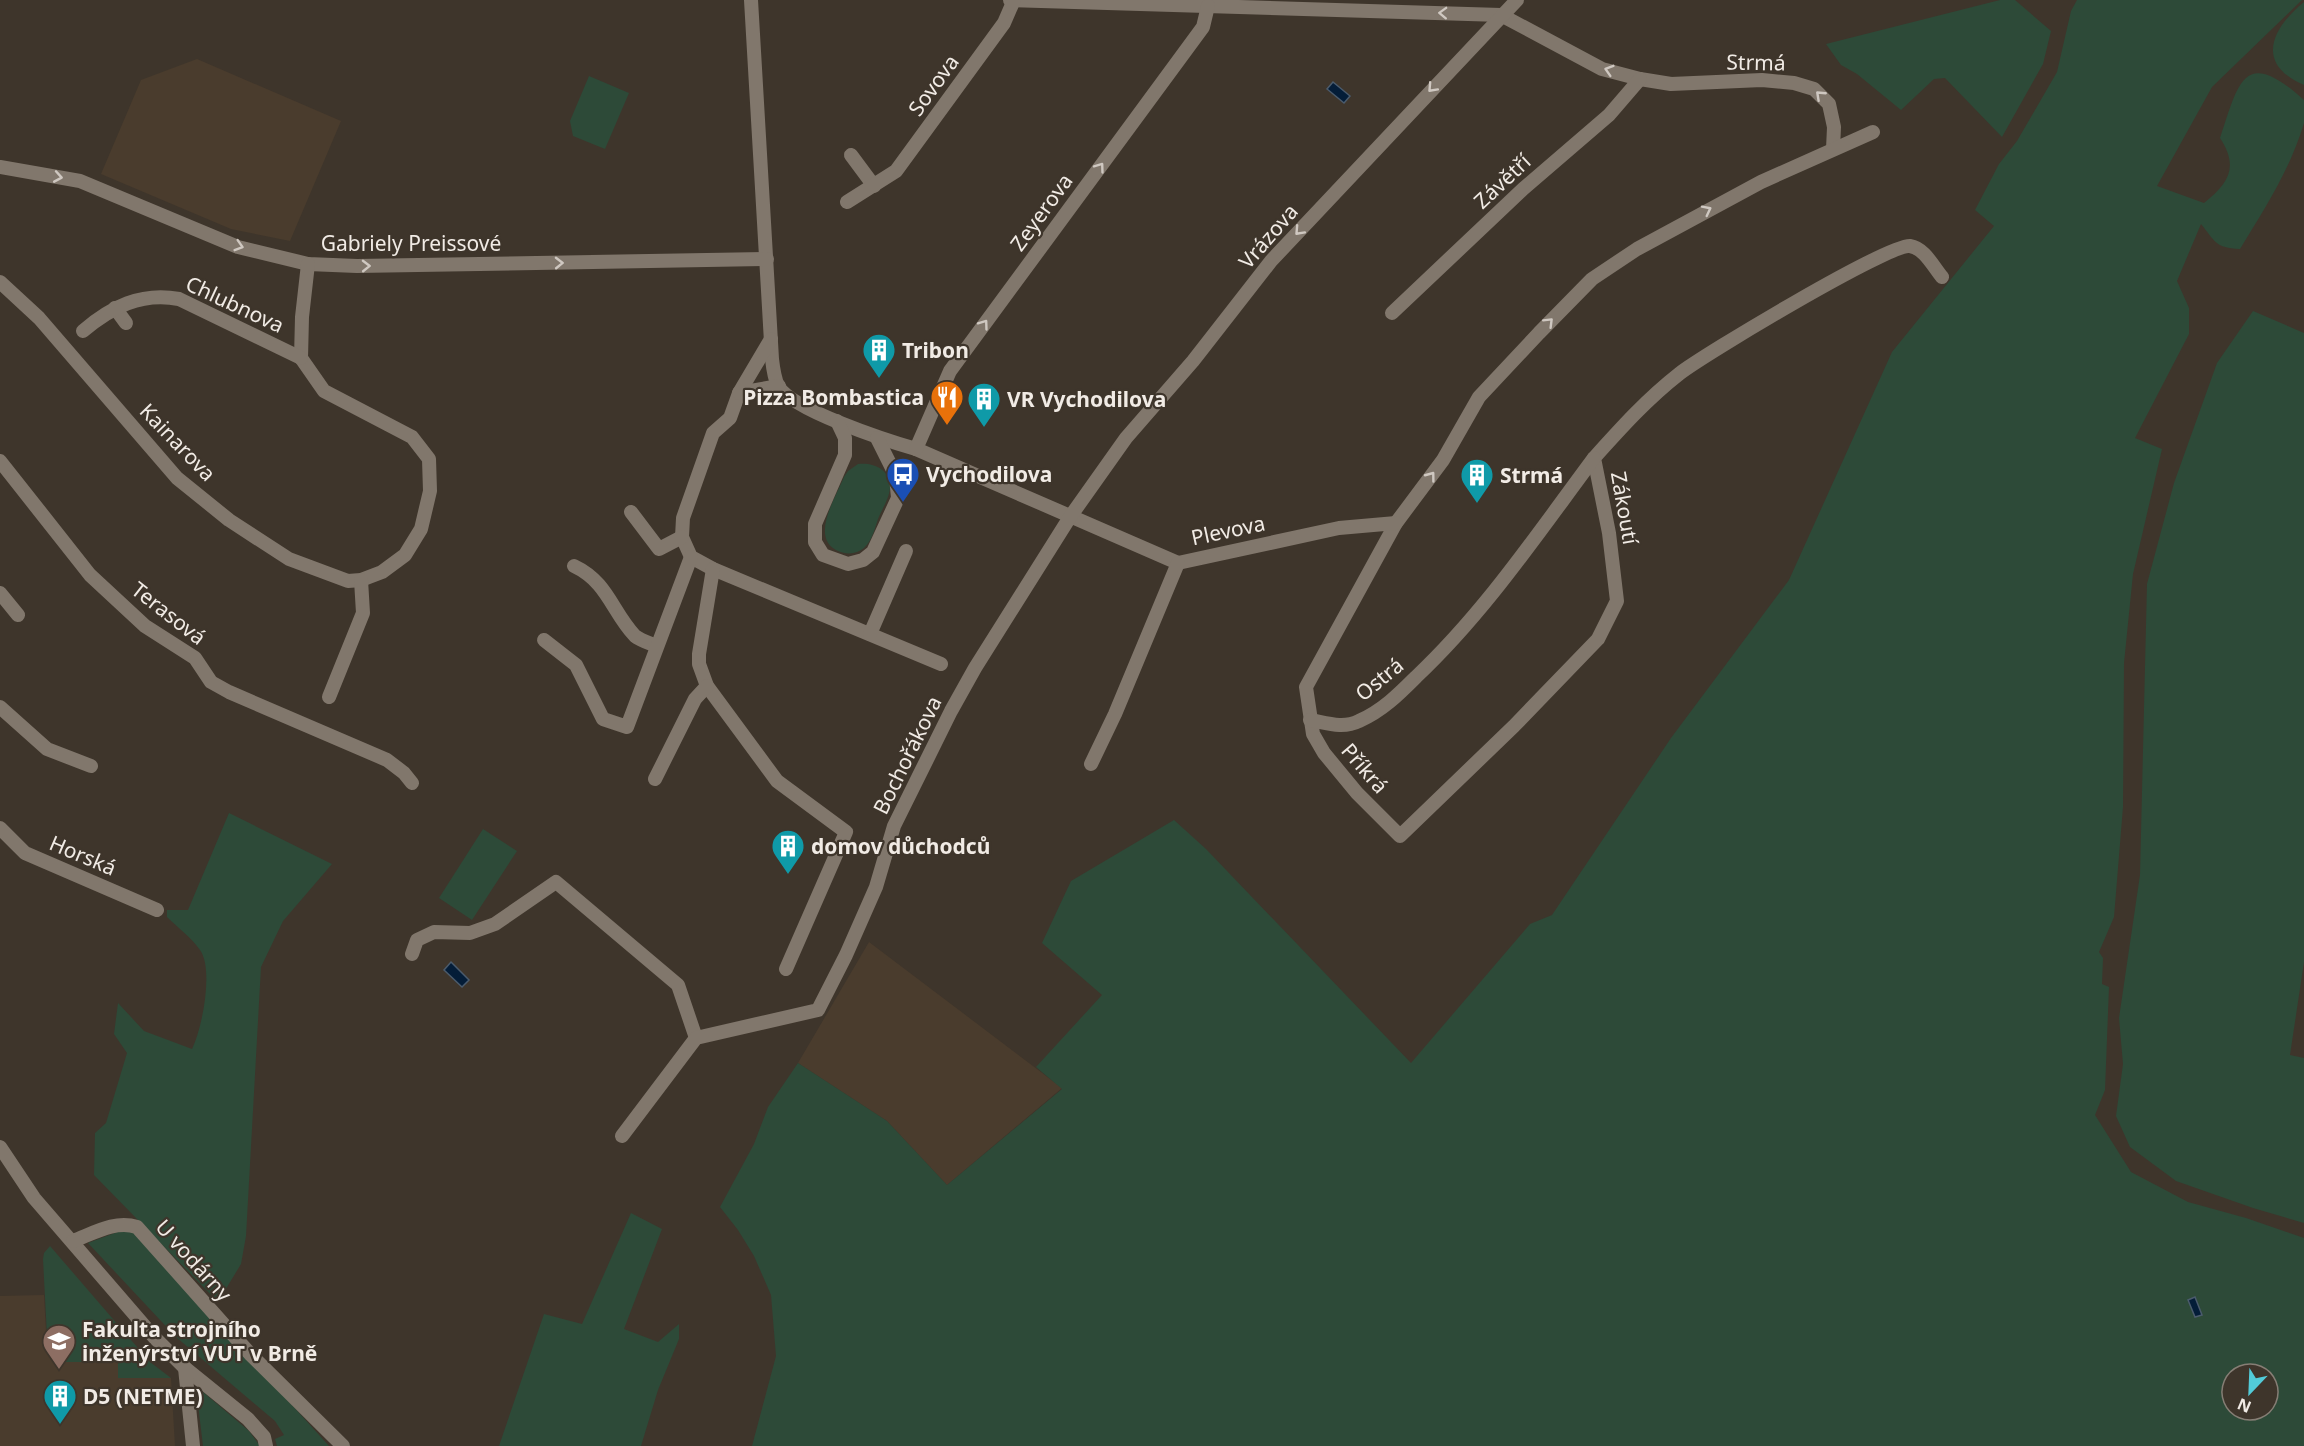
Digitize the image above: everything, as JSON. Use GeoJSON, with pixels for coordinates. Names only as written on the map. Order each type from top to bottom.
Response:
{"type":"FeatureCollection","features":[{"type":"Feature","properties":{"kind":"street"},"geometry":{"type":"LineString","coordinates":[[751,0],[773,372],[779,386],[798,402],[837,421],[877,438],[916,449],[1178,563]]}},
{"type":"Feature","properties":{"kind":"street"},"geometry":{"type":"LineString","coordinates":[[1012,0],[1501,15]]}},
{"type":"Feature","properties":{"kind":"street","name":"Sovova"},"geometry":{"type":"LineString","coordinates":[[847,202],[896,171],[1005,23],[1012,0]]}},
{"type":"Feature","properties":{"kind":"street","name":"Vrázova"},"geometry":{"type":"LineString","coordinates":[[1070,517],[1126,438],[1193,361],[1271,261],[1516,0]]}},
{"type":"Feature","properties":{"kind":"street","name":"Zeyerova"},"geometry":{"type":"LineString","coordinates":[[916,449],[950,371],[1203,27],[1208,6]]}},
{"type":"Feature","properties":{"kind":"street","name":"Strmá"},"geometry":{"type":"LineString","coordinates":[[1501,15],[1602,69],[1640,79],[1671,84],[1762,80],[1794,83],[1814,89],[1829,104],[1834,127],[1833,149]]}},
{"type":"Feature","properties":{"kind":"street","name":"Závětří"},"geometry":{"type":"LineString","coordinates":[[1392,313],[1523,189],[1609,115],[1640,79]]}},
{"type":"Feature","properties":{"kind":"street"},"geometry":{"type":"LineString","coordinates":[[1310,720],[1306,687],[1396,523],[1443,460],[1479,398],[1539,333],[1593,279],[1638,249],[1761,182],[1873,132]]}},
{"type":"Feature","properties":{"kind":"street"},"geometry":{"type":"LineString","coordinates":[[851,154],[874,186]]}},
{"type":"Feature","properties":{"kind":"street","name":"Gabriely Preissové"},"geometry":{"type":"LineString","coordinates":[[0,167],[80,181],[238,247],[308,264],[357,266],[767,259]]}},
{"type":"Feature","properties":{"kind":"street","name":"Zákoutí"},"geometry":{"type":"LineString","coordinates":[[1400,836],[1514,726],[1598,639],[1603,630],[1617,601],[1609,533],[1594,458],[1636,411],[1680,374],[1734,338],[1879,257],[1908,245],[1920,249],[1942,277]]}},
{"type":"Feature","properties":{"kind":"street"},"geometry":{"type":"LineString","coordinates":[[308,264],[302,317],[301,358],[324,391],[412,437],[429,459],[430,491],[421,529],[405,555],[382,572],[361,580],[363,614],[329,696]]}},
{"type":"Feature","properties":{"kind":"street","name":"Kainarova"},"geometry":{"type":"LineString","coordinates":[[0,282],[39,318],[177,478],[229,520],[289,559],[348,581],[361,580]]}},
{"type":"Feature","properties":{"kind":"street","name":"Chlubnova"},"geometry":{"type":"LineString","coordinates":[[82,331],[101,315],[115,308],[148,297],[163,296],[178,299],[301,358]]}},
{"type":"Feature","properties":{"kind":"street"},"geometry":{"type":"LineString","coordinates":[[115,308],[126,323]]}},
{"type":"Feature","properties":{"kind":"street"},"geometry":{"type":"LineString","coordinates":[[771,339],[739,393],[730,418],[713,433],[683,518],[682,537],[691,556],[713,569],[941,664]]}},
{"type":"Feature","properties":{"kind":"street"},"geometry":{"type":"LineString","coordinates":[[739,393],[779,386]]}},
{"type":"Feature","properties":{"kind":"street"},"geometry":{"type":"LineString","coordinates":[[837,421],[845,438],[845,455],[815,524],[815,542],[823,555],[848,564],[863,560],[873,552],[898,498],[896,476],[877,438]]}},
{"type":"Feature","properties":{"kind":"street","name":"Ostrá"},"geometry":{"type":"LineString","coordinates":[[1310,720],[1341,726],[1358,722],[1387,705],[1446,649],[1524,555],[1594,458]]}},
{"type":"Feature","properties":{"kind":"street","name":"Terasová"},"geometry":{"type":"LineString","coordinates":[[0,461],[90,575],[146,626],[195,658],[211,682],[229,692],[387,760],[404,773],[412,783]]}},
{"type":"Feature","properties":{"kind":"street"},"geometry":{"type":"LineString","coordinates":[[631,512],[659,549],[682,537]]}},
{"type":"Feature","properties":{"kind":"street","name":"Bochořákova"},"geometry":{"type":"LineString","coordinates":[[696,1038],[818,1010],[846,955],[876,887],[894,826],[951,711],[975,668],[1070,517]]}},
{"type":"Feature","properties":{"kind":"street","name":"Plevova"},"geometry":{"type":"LineString","coordinates":[[1091,764],[1119,704],[1178,563],[1339,528],[1396,523]]}},
{"type":"Feature","properties":{"kind":"street"},"geometry":{"type":"LineString","coordinates":[[870,634],[906,551]]}},
{"type":"Feature","properties":{"kind":"street"},"geometry":{"type":"LineString","coordinates":[[544,640],[576,665],[603,719],[627,727],[691,556]]}},
{"type":"Feature","properties":{"kind":"street"},"geometry":{"type":"LineString","coordinates":[[574,566],[588,573],[600,586],[636,637],[656,646]]}},
{"type":"Feature","properties":{"kind":"street"},"geometry":{"type":"LineString","coordinates":[[713,569],[699,654],[699,664],[707,686],[777,781],[846,832],[786,969]]}},
{"type":"Feature","properties":{"kind":"street"},"geometry":{"type":"LineString","coordinates":[[0,593],[18,615]]}},
{"type":"Feature","properties":{"kind":"street"},"geometry":{"type":"LineString","coordinates":[[655,779],[695,699],[707,686]]}},
{"type":"Feature","properties":{"kind":"street"},"geometry":{"type":"LineString","coordinates":[[0,706],[46,749],[91,766]]}},
{"type":"Feature","properties":{"kind":"street","name":"Příkrá"},"geometry":{"type":"LineString","coordinates":[[1310,720],[1313,734],[1324,753],[1357,793],[1400,836]]}},
{"type":"Feature","properties":{"kind":"street","name":"Horská"},"geometry":{"type":"LineString","coordinates":[[0,828],[25,853],[157,910]]}},
{"type":"Feature","properties":{"kind":"street"},"geometry":{"type":"LineString","coordinates":[[412,954],[417,940],[434,932],[470,933],[495,924],[555,882],[678,985],[696,1038],[622,1136]]}},
{"type":"Feature","properties":{"kind":"street"},"geometry":{"type":"LineString","coordinates":[[0,1148],[34,1198],[147,1329],[184,1368],[248,1419],[264,1437],[266,1446]]}},
{"type":"Feature","properties":{"kind":"street","name":"U vodárny"},"geometry":{"type":"LineString","coordinates":[[73,1241],[118,1224],[137,1227],[251,1355],[343,1446]]}},
{"type":"Feature","properties":{"kind":"street"},"geometry":{"type":"LineString","coordinates":[[184,1368],[193,1446]]}},
{"type":"Feature","properties":{"kind":"shaded area"},"geometry":{"type":"Polygon","coordinates":[[[197,59],[341,121],[290,241],[231,229],[101,174],[141,80],[197,59]]]}},
{"type":"Feature","properties":{"kind":"shaded area"},"geometry":{"type":"Polygon","coordinates":[[[869,942],[1062,1088],[947,1185],[887,1121],[798,1063],[869,942]]]}},
{"type":"Feature","properties":{"kind":"shaded area","name":"Fakulta strojního inženýrství VUT v Brně"},"geometry":{"type":"Polygon","coordinates":[[[44,1295],[47,1350],[52,1359],[59,1362],[118,1362],[119,1378],[171,1378],[175,1446],[0,1446],[0,1296],[44,1295]]]}},
{"type":"Feature","properties":{"kind":"green space"},"geometry":{"type":"Polygon","coordinates":[[[2000,0],[2015,0],[2051,31],[2043,64],[2002,137],[1945,78],[1934,79],[1901,110],[1857,74],[1841,65],[1826,44],[2000,0]]]}},
{"type":"Feature","properties":{"kind":"green space"},"geometry":{"type":"Polygon","coordinates":[[[2077,0],[2302,0],[2212,87],[2157,186],[2204,203],[2220,188],[2230,166],[2226,148],[2220,138],[2233,100],[2247,77],[2256,73],[2268,75],[2304,100],[2304,123],[2292,157],[2240,249],[2220,245],[2201,224],[2177,281],[2189,308],[2189,334],[2135,438],[2162,449],[2133,574],[2124,663],[2123,807],[2114,917],[2099,952],[2103,958],[2102,984],[2109,987],[2105,1090],[2095,1115],[2131,1172],[2188,1202],[2246,1218],[2304,1238],[2304,1446],[752,1446],[776,1356],[771,1295],[754,1256],[720,1207],[754,1144],[768,1107],[798,1063],[887,1121],[947,1185],[1062,1089],[1036,1067],[1102,995],[1042,943],[1071,881],[1174,820],[1206,849],[1411,1063],[1530,924],[1552,915],[1671,738],[1789,580],[1892,352],[1994,226],[1975,210],[1999,164],[2017,141],[2057,72],[2071,11],[2077,0]]]}},
{"type":"Feature","properties":{"kind":"green space"},"geometry":{"type":"Polygon","coordinates":[[[2304,2],[2304,85],[2289,77],[2279,67],[2274,57],[2273,46],[2283,23],[2304,2]]]}},
{"type":"Feature","properties":{"kind":"green space"},"geometry":{"type":"Polygon","coordinates":[[[589,76],[629,93],[605,149],[573,136],[570,121],[589,76]]]}},
{"type":"Feature","properties":{"kind":"green space"},"geometry":{"type":"Polygon","coordinates":[[[2253,311],[2304,333],[2304,962],[2290,1055],[2304,1058],[2304,1223],[2176,1181],[2130,1147],[2116,1116],[2123,1064],[2119,1018],[2140,875],[2147,584],[2174,483],[2217,363],[2253,311]]]}},
{"type":"Feature","properties":{"kind":"green space"},"geometry":{"type":"Polygon","coordinates":[[[858,464],[870,464],[880,468],[888,476],[890,488],[869,542],[858,552],[845,553],[830,545],[825,527],[831,506],[844,477],[858,464]]]}},
{"type":"Feature","properties":{"kind":"green space"},"geometry":{"type":"Polygon","coordinates":[[[229,813],[332,864],[283,921],[261,967],[246,1236],[241,1264],[218,1302],[94,1175],[95,1133],[106,1123],[127,1053],[114,1034],[118,1003],[144,1031],[192,1049],[196,1040],[205,999],[204,959],[200,950],[167,917],[167,910],[188,910],[229,813]]]}},
{"type":"Feature","properties":{"kind":"green space"},"geometry":{"type":"Polygon","coordinates":[[[483,829],[517,851],[472,920],[439,898],[483,829]]]}},
{"type":"Feature","properties":{"kind":"green space"},"geometry":{"type":"Polygon","coordinates":[[[631,1213],[662,1229],[624,1329],[658,1342],[679,1324],[679,1339],[658,1390],[641,1446],[499,1446],[544,1314],[582,1324],[631,1213]]]}},
{"type":"Feature","properties":{"kind":"green space"},"geometry":{"type":"Polygon","coordinates":[[[131,1227],[329,1446],[277,1446],[275,1439],[284,1435],[275,1421],[176,1337],[88,1243],[131,1227]]]}},
{"type":"Feature","properties":{"kind":"green space"},"geometry":{"type":"Polygon","coordinates":[[[50,1246],[150,1362],[171,1378],[118,1378],[118,1362],[59,1362],[48,1355],[43,1259],[44,1253],[50,1246]]]}},
{"type":"Feature","properties":{"kind":"green space"},"geometry":{"type":"Polygon","coordinates":[[[199,1392],[203,1392],[249,1431],[260,1446],[203,1446],[197,1396],[199,1392]]]}},
{"type":"Feature","properties":{"kind":"water"},"geometry":{"type":"Polygon","coordinates":[[[1333,82],[1350,96],[1344,103],[1327,89],[1333,82]]]}},
{"type":"Feature","properties":{"kind":"water"},"geometry":{"type":"Polygon","coordinates":[[[451,962],[469,980],[462,987],[444,970],[451,962]]]}},
{"type":"Feature","properties":{"kind":"water"},"geometry":{"type":"Polygon","coordinates":[[[2195,1297],[2202,1315],[2195,1317],[2188,1300],[2195,1297]]]}},
{"type":"Feature","properties":{"kind":"place","name":"Tribon"},"geometry":{"type":"Point","coordinates":[879,379]}},
{"type":"Feature","properties":{"kind":"place","name":"Pizza Bombastica"},"geometry":{"type":"Point","coordinates":[947,426]}},
{"type":"Feature","properties":{"kind":"place","name":"VR Vychodilova"},"geometry":{"type":"Point","coordinates":[984,428]}},
{"type":"Feature","properties":{"kind":"place","name":"Vychodilova"},"geometry":{"type":"Point","coordinates":[903,503]}},
{"type":"Feature","properties":{"kind":"place","name":"Strmá"},"geometry":{"type":"Point","coordinates":[1477,504]}},
{"type":"Feature","properties":{"kind":"place","name":"domov důchodců"},"geometry":{"type":"Point","coordinates":[788,875]}},
{"type":"Feature","properties":{"kind":"place","name":"Fakulta strojního inženýrství VUT v Brně"},"geometry":{"type":"Point","coordinates":[59,1370]}},
{"type":"Feature","properties":{"kind":"place","name":"D5 (NETME)"},"geometry":{"type":"Point","coordinates":[60,1425]}}]}
